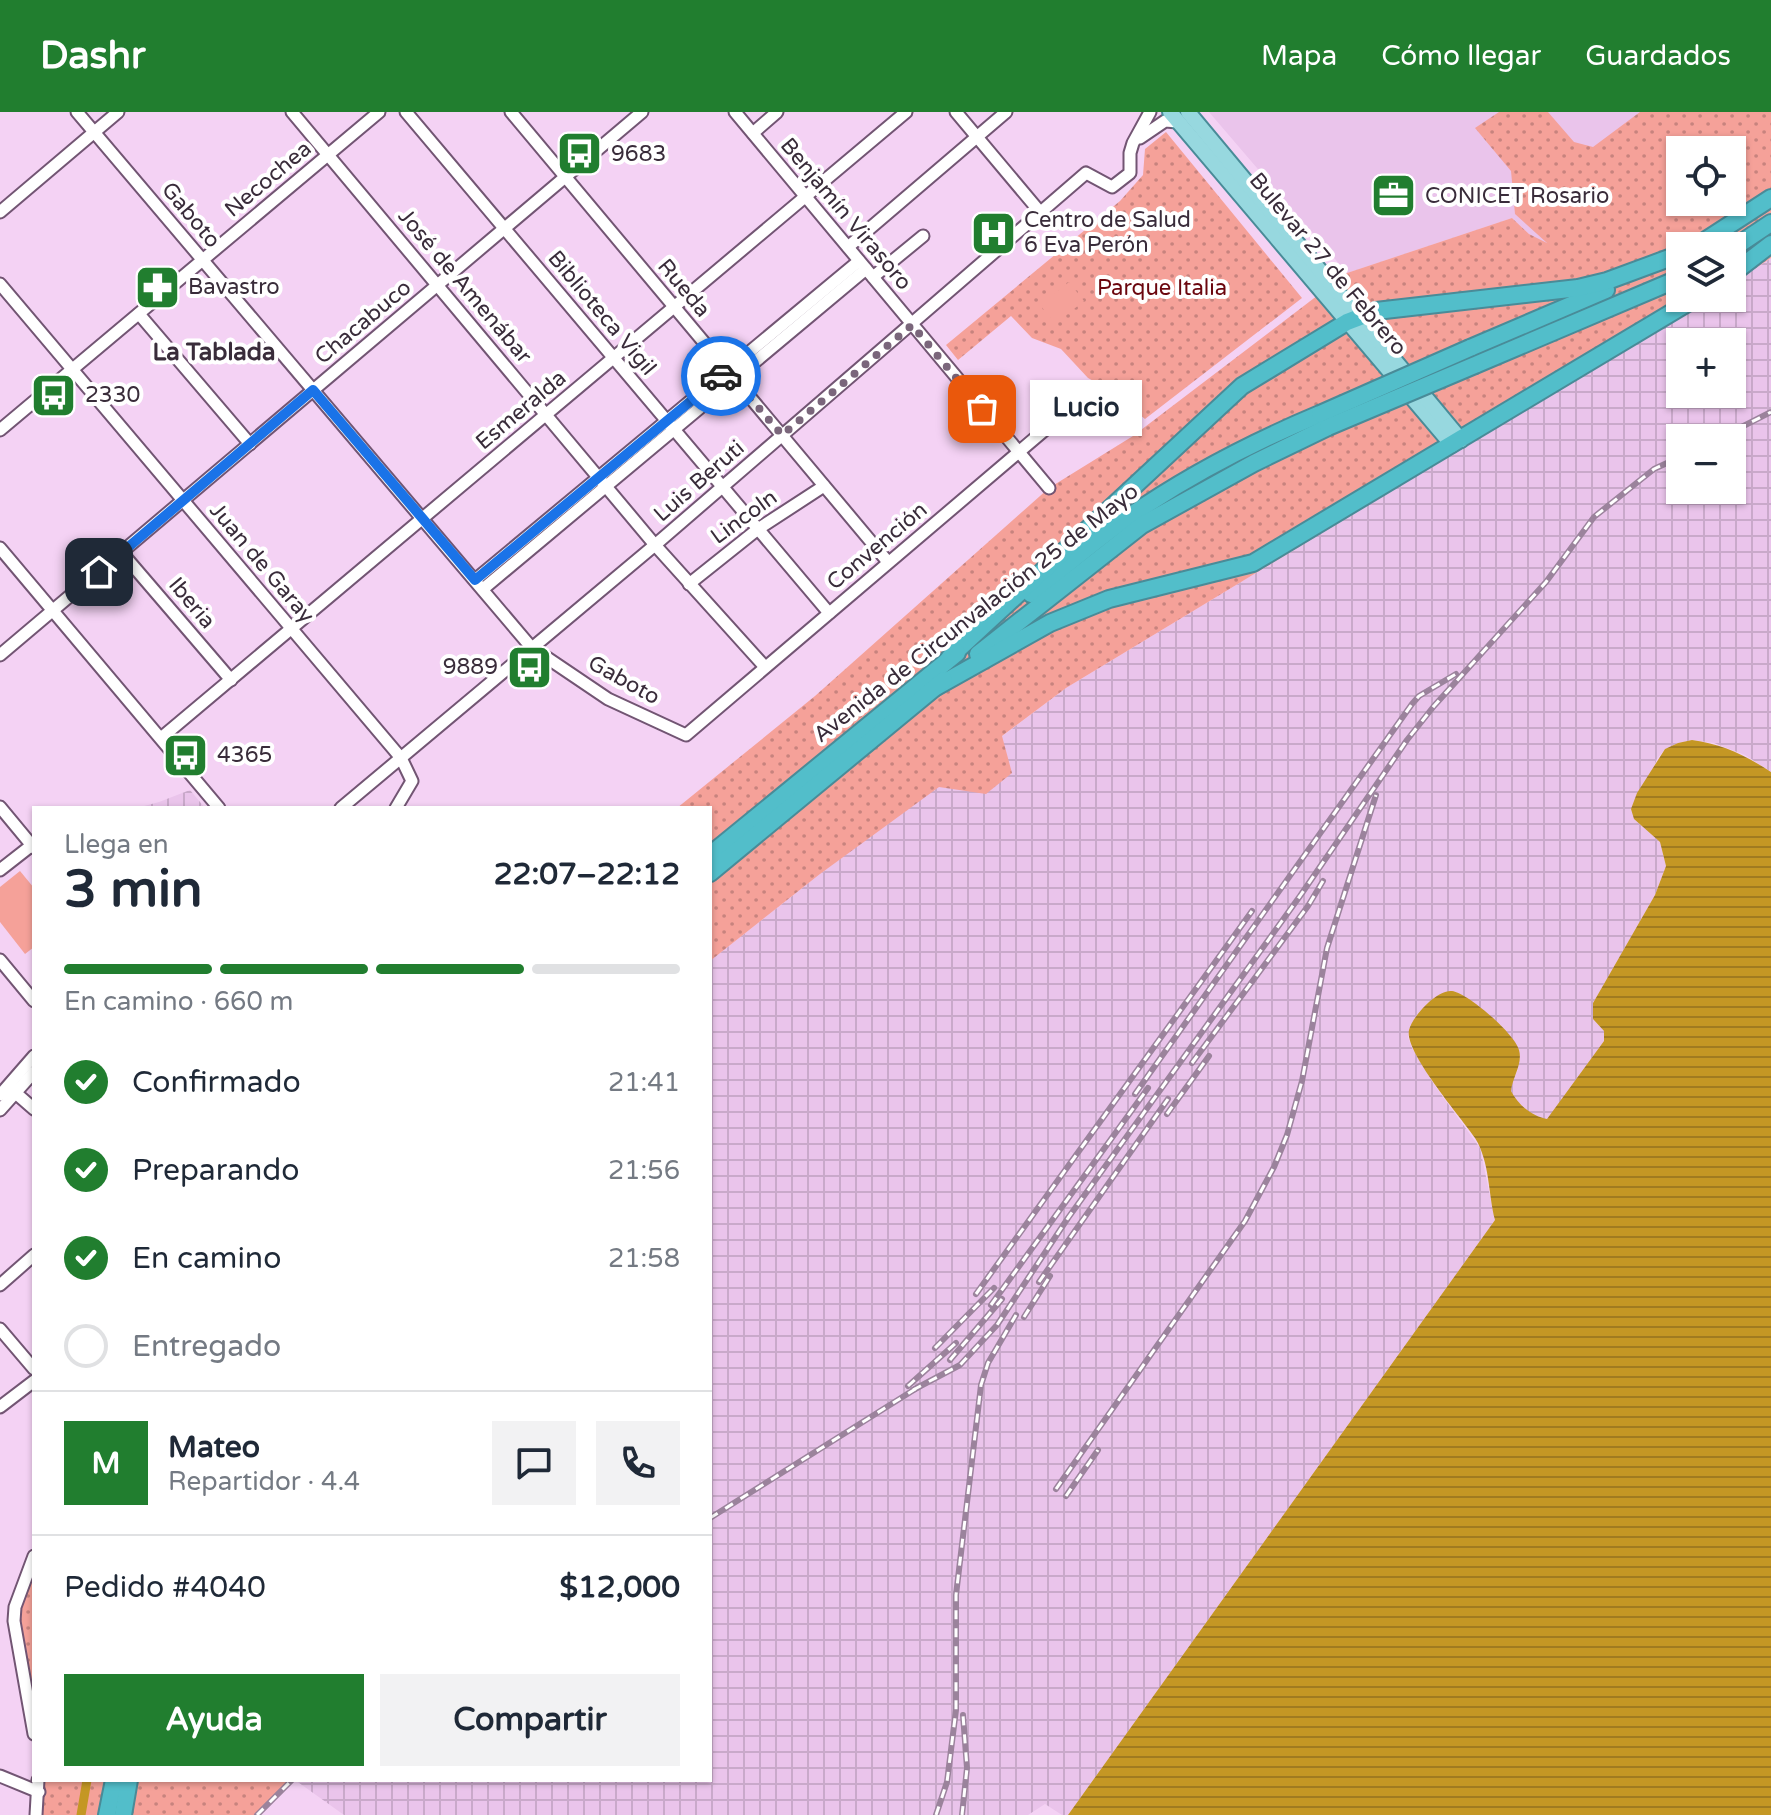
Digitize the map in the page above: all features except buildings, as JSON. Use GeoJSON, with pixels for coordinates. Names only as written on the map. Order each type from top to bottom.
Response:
{"type":"FeatureCollection","features":[{"type":"Feature","properties":{"kind":"highway"},"geometry":{"type":"LineString","coordinates":[[1719,232],[1771,198]]}},
{"type":"Feature","properties":{"kind":"highway"},"geometry":{"type":"LineString","coordinates":[[1746,240],[1771,223]]}},
{"type":"Feature","properties":{"kind":"highway"},"geometry":{"type":"LineString","coordinates":[[1746,263],[1771,244]]}},
{"type":"Feature","properties":{"kind":"highway"},"geometry":{"type":"LineString","coordinates":[[949,658],[1242,386],[1353,319],[1397,308],[1578,288],[1666,260]]}},
{"type":"Feature","properties":{"kind":"highway","name":"Avenida de Circunvalación 25 de Mayo"},"geometry":{"type":"LineString","coordinates":[[712,853],[949,658],[1126,519],[1196,473],[1252,454],[1287,447],[1324,420],[1470,348],[1666,263]]}},
{"type":"Feature","properties":{"kind":"highway","name":"Avenida de Circunvalación 25 de Mayo"},"geometry":{"type":"LineString","coordinates":[[712,871],[936,687],[1142,525],[1252,454],[1283,429],[1324,420],[1475,365],[1666,284]]}},
{"type":"Feature","properties":{"kind":"highway"},"geometry":{"type":"LineString","coordinates":[[936,687],[1050,623],[1109,599],[1253,563],[1673,312]]}},
{"type":"Feature","properties":{"kind":"highway"},"geometry":{"type":"LineString","coordinates":[[107,1815],[114,1782]]}},
{"type":"Feature","properties":{"kind":"highway"},"geometry":{"type":"LineString","coordinates":[[123,1815],[129,1782]]}},
{"type":"Feature","properties":{"kind":"main road","name":"Bulevar 27 de Febrero"},"geometry":{"type":"LineString","coordinates":[[1178,115],[1457,443]]}},
{"type":"Feature","properties":{"kind":"street","name":"Gaboto"},"geometry":{"type":"LineString","coordinates":[[77,112],[531,647],[608,699],[686,735]]}},
{"type":"Feature","properties":{"kind":"street"},"geometry":{"type":"LineString","coordinates":[[0,212],[118,112]]}},
{"type":"Feature","properties":{"kind":"street","name":"José de Amenábar"},"geometry":{"type":"LineString","coordinates":[[292,112],[655,545],[765,667]]}},
{"type":"Feature","properties":{"kind":"street","name":"Necochea"},"geometry":{"type":"LineString","coordinates":[[0,430],[379,112]]}},
{"type":"Feature","properties":{"kind":"street","name":"Biblioteca Vigil"},"geometry":{"type":"LineString","coordinates":[[406,112],[829,613]]}},
{"type":"Feature","properties":{"kind":"street","name":"Rueda"},"geometry":{"type":"LineString","coordinates":[[511,112],[888,562]]}},
{"type":"Feature","properties":{"kind":"street","name":"Chacabuco"},"geometry":{"type":"LineString","coordinates":[[0,655],[642,112]]}},
{"type":"Feature","properties":{"kind":"street","name":"Benjamín Virasoro"},"geometry":{"type":"LineString","coordinates":[[735,112],[1049,488]]}},
{"type":"Feature","properties":{"kind":"street"},"geometry":{"type":"LineString","coordinates":[[753,133],[777,112]]}},
{"type":"Feature","properties":{"kind":"street","name":"Esmeralda"},"geometry":{"type":"LineString","coordinates":[[161,738],[906,112]]}},
{"type":"Feature","properties":{"kind":"street"},"geometry":{"type":"LineString","coordinates":[[956,112],[1040,212]]}},
{"type":"Feature","properties":{"kind":"street"},"geometry":{"type":"LineString","coordinates":[[848,247],[1006,112]]}},
{"type":"Feature","properties":{"kind":"street"},"geometry":{"type":"LineString","coordinates":[[1133,143],[1150,112]]}},
{"type":"Feature","properties":{"kind":"street"},"geometry":{"type":"LineString","coordinates":[[1133,143],[1178,115]]}},
{"type":"Feature","properties":{"kind":"street","name":"Luis Beruti"},"geometry":{"type":"LineString","coordinates":[[343,806],[655,545],[1086,173],[1112,187],[1130,173],[1133,143]]}},
{"type":"Feature","properties":{"kind":"street"},"geometry":{"type":"LineString","coordinates":[[479,585],[730,375],[866,269],[923,236]]}},
{"type":"Feature","properties":{"kind":"street","name":"Juan de Garay"},"geometry":{"type":"LineString","coordinates":[[0,284],[401,758]]}},
{"type":"Feature","properties":{"kind":"street"},"geometry":{"type":"LineString","coordinates":[[139,314],[250,444]]}},
{"type":"Feature","properties":{"kind":"street","name":"Convención"},"geometry":{"type":"LineString","coordinates":[[686,735],[1094,388]]}},
{"type":"Feature","properties":{"kind":"street","name":"Lincoln"},"geometry":{"type":"LineString","coordinates":[[689,584],[758,529],[824,486]]}},
{"type":"Feature","properties":{"kind":"street"},"geometry":{"type":"LineString","coordinates":[[0,548],[217,806]]}},
{"type":"Feature","properties":{"kind":"street","name":"Iberia"},"geometry":{"type":"LineString","coordinates":[[122,553],[231,680]]}},
{"type":"Feature","properties":{"kind":"street"},"geometry":{"type":"LineString","coordinates":[[397,806],[412,781],[401,758]]}},
{"type":"Feature","properties":{"kind":"street"},"geometry":{"type":"LineString","coordinates":[[0,807],[32,845]]}},
{"type":"Feature","properties":{"kind":"street"},"geometry":{"type":"LineString","coordinates":[[0,870],[32,847]]}},
{"type":"Feature","properties":{"kind":"street"},"geometry":{"type":"LineString","coordinates":[[0,960],[32,999]]}},
{"type":"Feature","properties":{"kind":"street"},"geometry":{"type":"LineString","coordinates":[[0,1110],[7,1091],[32,1059]]}},
{"type":"Feature","properties":{"kind":"street"},"geometry":{"type":"LineString","coordinates":[[7,1091],[32,1073]]}},
{"type":"Feature","properties":{"kind":"street"},"geometry":{"type":"LineString","coordinates":[[7,1091],[32,1108]]}},
{"type":"Feature","properties":{"kind":"street"},"geometry":{"type":"LineString","coordinates":[[0,1285],[32,1257]]}},
{"type":"Feature","properties":{"kind":"street"},"geometry":{"type":"LineString","coordinates":[[0,1329],[32,1367]]}},
{"type":"Feature","properties":{"kind":"street"},"geometry":{"type":"LineString","coordinates":[[0,1407],[32,1383]]}},
{"type":"Feature","properties":{"kind":"street"},"geometry":{"type":"LineString","coordinates":[[32,1561],[15,1607],[14,1621],[32,1723]]}},
{"type":"Feature","properties":{"kind":"street"},"geometry":{"type":"LineString","coordinates":[[0,1620],[14,1621]]}},
{"type":"Feature","properties":{"kind":"street"},"geometry":{"type":"LineString","coordinates":[[0,1776],[38,1786],[36,1815]]}},
{"type":"Feature","properties":{"kind":"shaded area"},"geometry":{"type":"Polygon","coordinates":[[[1209,112],[1771,112],[1746,136],[1666,136],[1666,207],[1551,246],[1529,234],[1512,218],[1347,273],[1209,112]]]}},
{"type":"Feature","properties":{"kind":"shaded area"},"geometry":{"type":"Polygon","coordinates":[[[1771,258],[1771,772],[1745,755],[1714,743],[1692,740],[1665,749],[1657,759],[1634,819],[1660,842],[1666,866],[1655,895],[1593,1003],[1593,1019],[1604,1031],[1604,1041],[1547,1120],[1530,1113],[1515,1099],[1511,1083],[1518,1070],[1481,1008],[1453,991],[1419,1012],[1410,1026],[1408,1037],[1412,1048],[1480,1148],[1495,1220],[1068,1815],[1062,1815],[1045,1804],[1028,1815],[344,1815],[298,1782],[712,1782],[712,959],[1066,688],[1687,312],[1746,312],[1746,275],[1771,258]]]}},
{"type":"Feature","properties":{"kind":"shaded area"},"geometry":{"type":"Polygon","coordinates":[[[1692,740],[1733,751],[1771,772],[1771,1815],[1068,1815],[1495,1220],[1480,1147],[1415,1053],[1410,1040],[1411,1025],[1420,1011],[1439,994],[1452,991],[1469,999],[1516,1043],[1520,1060],[1511,1091],[1526,1109],[1547,1119],[1604,1041],[1604,1031],[1593,1019],[1593,1003],[1655,895],[1666,866],[1660,842],[1634,819],[1631,809],[1637,793],[1665,749],[1692,740]]]}},
{"type":"Feature","properties":{"kind":"shaded area"},"geometry":{"type":"Polygon","coordinates":[[[190,790],[203,806],[144,806],[190,790]]]}},
{"type":"Feature","properties":{"kind":"green space"},"geometry":{"type":"Polygon","coordinates":[[[1499,112],[1548,112],[1574,142],[1593,147],[1640,112],[1771,112],[1771,258],[1746,275],[1746,232],[1666,232],[1666,312],[1687,312],[1066,688],[1002,736],[1012,773],[986,794],[939,787],[820,874],[712,959],[712,806],[679,806],[815,696],[1049,488],[1133,436],[1347,273],[1512,218],[1529,234],[1547,243],[1515,214],[1511,171],[1475,128],[1499,112]]]}},
{"type":"Feature","properties":{"kind":"green space","name":"Parque Italia"},"geometry":{"type":"Polygon","coordinates":[[[1166,132],[1302,298],[1145,419],[1088,378],[1061,349],[1032,338],[1011,316],[958,360],[946,345],[1120,201],[1143,175],[1145,149],[1166,132]]]}},
{"type":"Feature","properties":{"kind":"green space"},"geometry":{"type":"Polygon","coordinates":[[[1069,282],[1084,301],[1055,324],[1040,305],[1069,282]]]}},
{"type":"Feature","properties":{"kind":"green space"},"geometry":{"type":"Polygon","coordinates":[[[20,871],[32,886],[32,949],[25,954],[0,922],[0,887],[20,871]]]}},
{"type":"Feature","properties":{"kind":"green space"},"geometry":{"type":"Polygon","coordinates":[[[32,1561],[32,1721],[15,1607],[32,1561]]]}},
{"type":"Feature","properties":{"kind":"green space"},"geometry":{"type":"Polygon","coordinates":[[[38,1782],[290,1782],[257,1815],[36,1815],[38,1782]]]}},
{"type":"Feature","properties":{"kind":"waterway"},"geometry":{"type":"LineString","coordinates":[[81,1815],[87,1782]]}},
{"type":"Feature","properties":{"kind":"railway"},"geometry":{"type":"LineString","coordinates":[[1746,425],[1771,412]]}},
{"type":"Feature","properties":{"kind":"railway"},"geometry":{"type":"LineString","coordinates":[[913,1390],[960,1365],[997,1325],[1068,1218],[1434,706],[1546,582],[1594,517],[1654,469],[1666,463]]}},
{"type":"Feature","properties":{"kind":"railway"},"geometry":{"type":"LineString","coordinates":[[1135,1094],[1412,704],[1419,696],[1456,674]]}},
{"type":"Feature","properties":{"kind":"railway"},"geometry":{"type":"LineString","coordinates":[[1056,1489],[1245,1221],[1274,1167],[1287,1135],[1302,1081],[1327,948],[1376,795]]}},
{"type":"Feature","properties":{"kind":"railway"},"geometry":{"type":"LineString","coordinates":[[1192,1063],[1308,906],[1323,881]]}},
{"type":"Feature","properties":{"kind":"railway"},"geometry":{"type":"LineString","coordinates":[[976,1294],[1252,911]]}},
{"type":"Feature","properties":{"kind":"railway"},"geometry":{"type":"LineString","coordinates":[[1167,1114],[1209,1056]]}},
{"type":"Feature","properties":{"kind":"railway"},"geometry":{"type":"LineString","coordinates":[[991,1305],[1148,1088]]}},
{"type":"Feature","properties":{"kind":"railway"},"geometry":{"type":"LineString","coordinates":[[1039,1282],[1168,1099]]}},
{"type":"Feature","properties":{"kind":"railway"},"geometry":{"type":"LineString","coordinates":[[1024,1317],[1050,1276]]}},
{"type":"Feature","properties":{"kind":"railway"},"geometry":{"type":"LineString","coordinates":[[935,1348],[994,1288]]}},
{"type":"Feature","properties":{"kind":"railway"},"geometry":{"type":"LineString","coordinates":[[950,1360],[1002,1299]]}},
{"type":"Feature","properties":{"kind":"railway"},"geometry":{"type":"LineString","coordinates":[[936,1815],[947,1782],[956,1710],[956,1595],[981,1385],[988,1363],[1016,1315]]}},
{"type":"Feature","properties":{"kind":"railway"},"geometry":{"type":"LineString","coordinates":[[908,1386],[956,1343]]}},
{"type":"Feature","properties":{"kind":"railway"},"geometry":{"type":"LineString","coordinates":[[712,1517],[920,1386]]}},
{"type":"Feature","properties":{"kind":"railway"},"geometry":{"type":"LineString","coordinates":[[1066,1496],[1098,1450]]}},
{"type":"Feature","properties":{"kind":"railway"},"geometry":{"type":"LineString","coordinates":[[962,1815],[967,1768],[963,1715]]}},
{"type":"Feature","properties":{"kind":"railway"},"geometry":{"type":"LineString","coordinates":[[257,1815],[290,1782]]}},
{"type":"Feature","properties":{"kind":"way so far"},"geometry":{"type":"LineString","coordinates":[[721,376],[727,371],[782,435],[912,325],[982,409]]}},
{"type":"Feature","properties":{"kind":"place","name":"9683"},"geometry":{"type":"Point","coordinates":[580,154]}},
{"type":"Feature","properties":{"kind":"place","name":"CONICET Rosario"},"geometry":{"type":"Point","coordinates":[1394,196]}},
{"type":"Feature","properties":{"kind":"place","name":"Centro de Salud 6 Eva Perón"},"geometry":{"type":"Point","coordinates":[993,233]}},
{"type":"Feature","properties":{"kind":"place","name":"Bavastro"},"geometry":{"type":"Point","coordinates":[157,287]}},
{"type":"Feature","properties":{"kind":"place","name":"2330"},"geometry":{"type":"Point","coordinates":[54,395]}},
{"type":"Feature","properties":{"kind":"place","name":"Lucio"},"geometry":{"type":"Point","coordinates":[982,409]}},
{"type":"Feature","properties":{"kind":"place","name":"9889"},"geometry":{"type":"Point","coordinates":[529,667]}},
{"type":"Feature","properties":{"kind":"place","name":"4365"},"geometry":{"type":"Point","coordinates":[186,755]}},
{"type":"Feature","properties":{"kind":"district","name":"La Tablada"},"geometry":{"type":"Point","coordinates":[214,352]}},
{"type":"Feature","properties":{"kind":"route"},"geometry":{"type":"LineString","coordinates":[[99,572],[313,390],[475,580],[721,376]]}}]}
